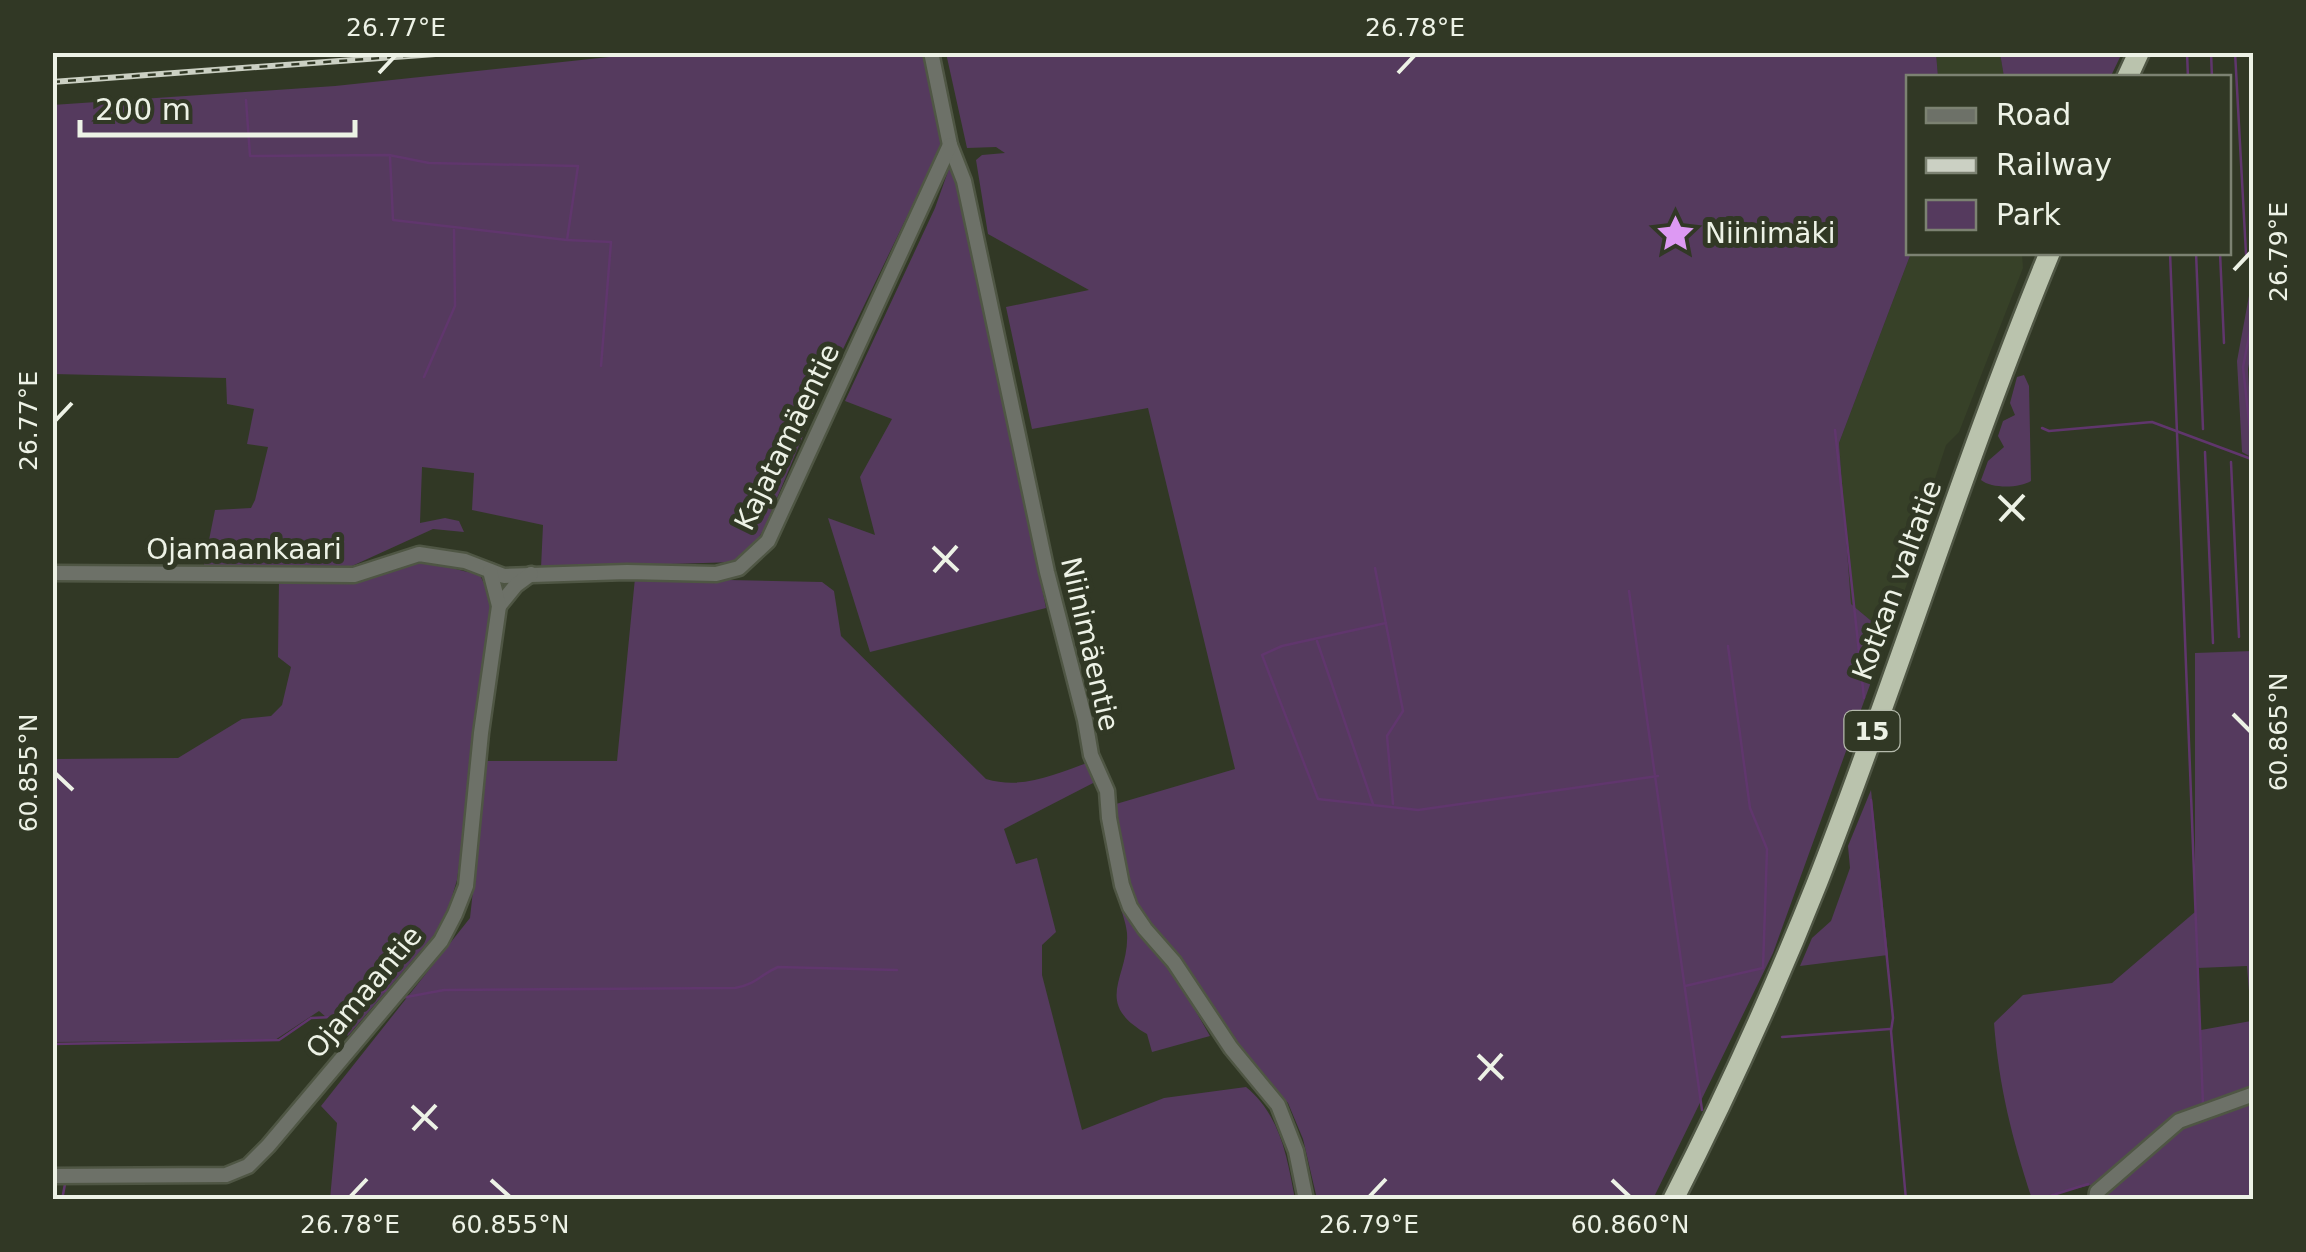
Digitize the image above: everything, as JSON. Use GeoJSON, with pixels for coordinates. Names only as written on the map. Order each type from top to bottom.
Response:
{"type":"FeatureCollection","features":[{"type":"Feature","properties":{"kind":"highway"},"geometry":{"type":"LineString","coordinates":[[2128,75],[2139,52]]}},
{"type":"Feature","properties":{"kind":"highway","name":"Kotkan valtatie"},"geometry":{"type":"LineString","coordinates":[[1673,1200],[1716,1115],[1817,883],[1984,419],[2049,255]]}},
{"type":"Feature","properties":{"kind":"street","name":"Niinimäentie"},"geometry":{"type":"LineString","coordinates":[[931,52],[950,145],[964,181],[1046,572],[1091,755],[1107,791],[1109,818],[1130,907],[1174,962],[1256,1082],[1278,1106],[1296,1151],[1306,1200]]}},
{"type":"Feature","properties":{"kind":"street","name":"Kajatamäentie"},"geometry":{"type":"LineString","coordinates":[[490,571],[504,576],[716,574],[739,568],[757,555],[768,541],[950,145]]}},
{"type":"Feature","properties":{"kind":"street","name":"Ojamaankaari"},"geometry":{"type":"LineString","coordinates":[[52,573],[354,575],[419,554],[453,558],[490,571]]}},
{"type":"Feature","properties":{"kind":"street","name":"Ojamaantie"},"geometry":{"type":"LineString","coordinates":[[52,1176],[212,1177],[248,1166],[440,941],[466,886],[481,732],[500,606],[490,571]]}},
{"type":"Feature","properties":{"kind":"street"},"geometry":{"type":"LineString","coordinates":[[500,606],[516,584],[531,574]]}},
{"type":"Feature","properties":{"kind":"street"},"geometry":{"type":"LineString","coordinates":[[2096,1200],[2097,1192],[2179,1121],[2254,1094]]}},
{"type":"Feature","properties":{"kind":"shaded area"},"geometry":{"type":"Polygon","coordinates":[[[1936,53],[2000,53],[2004,75],[1938,75],[1936,53]]]}},
{"type":"Feature","properties":{"kind":"shaded area"},"geometry":{"type":"Polygon","coordinates":[[[1910,255],[2022,255],[2023,268],[1959,432],[1946,445],[1930,494],[1934,511],[1888,635],[1851,604],[1839,443],[1910,255]]]}},
{"type":"Feature","properties":{"kind":"green space"},"geometry":{"type":"Polygon","coordinates":[[[922,52],[941,129],[941,146],[817,403],[764,529],[752,548],[736,562],[541,568],[543,525],[472,510],[474,473],[422,467],[420,523],[445,518],[459,521],[464,532],[433,529],[352,566],[204,565],[215,510],[251,508],[255,500],[268,447],[247,444],[254,409],[227,404],[226,378],[53,374],[52,105],[335,86],[647,53],[922,52]]]}},
{"type":"Feature","properties":{"kind":"green space"},"geometry":{"type":"Polygon","coordinates":[[[2000,52],[2122,53],[2111,75],[2004,75],[2000,52]]]}},
{"type":"Feature","properties":{"kind":"green space"},"geometry":{"type":"Polygon","coordinates":[[[946,53],[1936,53],[1938,75],[1906,75],[1906,255],[1910,255],[1839,443],[1851,604],[1888,635],[1773,953],[1653,1199],[1317,1199],[1303,1139],[1288,1103],[1237,1047],[1143,918],[1129,887],[1116,804],[1235,769],[1148,408],[1032,429],[1006,307],[1089,290],[988,234],[976,160],[982,155],[1005,153],[996,147],[967,148],[946,53]]]}},
{"type":"Feature","properties":{"kind":"green space"},"geometry":{"type":"Polygon","coordinates":[[[951,163],[957,168],[1046,608],[870,652],[828,518],[875,535],[860,477],[892,419],[845,401],[935,208],[951,163]]]}},
{"type":"Feature","properties":{"kind":"green space"},"geometry":{"type":"Polygon","coordinates":[[[2253,274],[2253,344],[2248,369],[2253,458],[2242,452],[2237,361],[2253,274]]]}},
{"type":"Feature","properties":{"kind":"green space"},"geometry":{"type":"Polygon","coordinates":[[[2024,375],[2029,386],[2031,481],[2013,486],[1992,485],[1981,480],[1988,461],[2004,447],[1998,436],[2003,421],[2015,415],[2010,403],[2017,377],[2024,375]]]}},
{"type":"Feature","properties":{"kind":"green space"},"geometry":{"type":"Polygon","coordinates":[[[423,561],[480,575],[494,605],[457,880],[440,928],[348,1036],[319,1011],[275,1040],[53,1042],[52,759],[178,758],[242,719],[271,716],[282,705],[291,667],[278,657],[279,579],[372,573],[423,561]]]}},
{"type":"Feature","properties":{"kind":"green space"},"geometry":{"type":"Polygon","coordinates":[[[635,578],[822,582],[834,591],[841,636],[986,779],[1026,782],[1090,762],[1097,781],[1004,829],[1016,864],[1037,858],[1056,932],[1042,945],[1042,975],[1082,1130],[1164,1098],[1246,1087],[1275,1124],[1295,1199],[330,1199],[337,1123],[321,1106],[470,918],[487,761],[617,761],[635,578]]]}},
{"type":"Feature","properties":{"kind":"green space"},"geometry":{"type":"Polygon","coordinates":[[[2253,651],[2253,1004],[2247,966],[2197,968],[2201,1030],[2251,1021],[2253,1090],[2168,1123],[2091,1185],[2032,1199],[2007,1112],[1994,1023],[2023,995],[2112,983],[2195,912],[2195,653],[2253,651]]]}},
{"type":"Feature","properties":{"kind":"green space"},"geometry":{"type":"Polygon","coordinates":[[[1871,790],[1888,955],[1800,966],[1812,938],[1831,921],[1850,868],[1848,846],[1871,790]]]}},
{"type":"Feature","properties":{"kind":"green space"},"geometry":{"type":"Polygon","coordinates":[[[1119,901],[1137,930],[1168,963],[1210,1036],[1152,1052],[1147,1034],[1121,1011],[1117,988],[1127,933],[1119,901]]]}},
{"type":"Feature","properties":{"kind":"green space"},"geometry":{"type":"Polygon","coordinates":[[[2253,1100],[2253,1199],[2104,1200],[2109,1189],[2187,1123],[2253,1100]]]}},
{"type":"Feature","properties":{"kind":"waterway"},"geometry":{"type":"LineString","coordinates":[[2187,52],[2188,75]]}},
{"type":"Feature","properties":{"kind":"waterway"},"geometry":{"type":"LineString","coordinates":[[2211,52],[2212,75]]}},
{"type":"Feature","properties":{"kind":"waterway"},"geometry":{"type":"LineString","coordinates":[[2235,52],[2246,254]]}},
{"type":"Feature","properties":{"kind":"waterway"},"geometry":{"type":"LineString","coordinates":[[246,100],[250,156],[389,155],[429,163],[578,166],[567,240]]}},
{"type":"Feature","properties":{"kind":"waterway"},"geometry":{"type":"LineString","coordinates":[[390,157],[393,220],[611,242],[601,366]]}},
{"type":"Feature","properties":{"kind":"waterway"},"geometry":{"type":"LineString","coordinates":[[424,377],[455,306],[454,230]]}},
{"type":"Feature","properties":{"kind":"waterway"},"geometry":{"type":"LineString","coordinates":[[2170,255],[2203,1105]]}},
{"type":"Feature","properties":{"kind":"waterway"},"geometry":{"type":"LineString","coordinates":[[2196,255],[2203,429]]}},
{"type":"Feature","properties":{"kind":"waterway"},"geometry":{"type":"LineString","coordinates":[[2220,255],[2224,343]]}},
{"type":"Feature","properties":{"kind":"waterway"},"geometry":{"type":"LineString","coordinates":[[2253,458],[2243,367],[2254,311]]}},
{"type":"Feature","properties":{"kind":"waterway"},"geometry":{"type":"LineString","coordinates":[[2042,428],[2049,431],[2152,422],[2254,460]]}},
{"type":"Feature","properties":{"kind":"waterway"},"geometry":{"type":"LineString","coordinates":[[1835,430],[1864,698]]}},
{"type":"Feature","properties":{"kind":"waterway"},"geometry":{"type":"LineString","coordinates":[[2205,452],[2213,643]]}},
{"type":"Feature","properties":{"kind":"waterway"},"geometry":{"type":"LineString","coordinates":[[2231,462],[2239,637]]}},
{"type":"Feature","properties":{"kind":"waterway"},"geometry":{"type":"LineString","coordinates":[[2252,468],[2254,484]]}},
{"type":"Feature","properties":{"kind":"waterway"},"geometry":{"type":"LineString","coordinates":[[1375,568],[1403,711],[1387,736],[1393,804]]}},
{"type":"Feature","properties":{"kind":"waterway"},"geometry":{"type":"LineString","coordinates":[[1629,591],[1702,1110]]}},
{"type":"Feature","properties":{"kind":"waterway"},"geometry":{"type":"LineString","coordinates":[[1386,623],[1282,646],[1262,655],[1318,799],[1418,810],[1658,776]]}},
{"type":"Feature","properties":{"kind":"waterway"},"geometry":{"type":"LineString","coordinates":[[1317,641],[1373,804]]}},
{"type":"Feature","properties":{"kind":"waterway"},"geometry":{"type":"LineString","coordinates":[[1685,986],[1763,968],[1767,849],[1750,808],[1728,646]]}},
{"type":"Feature","properties":{"kind":"waterway"},"geometry":{"type":"LineString","coordinates":[[1871,800],[1906,1200]]}},
{"type":"Feature","properties":{"kind":"waterway"},"geometry":{"type":"LineString","coordinates":[[401,998],[444,990],[735,988],[778,967],[897,970]]}},
{"type":"Feature","properties":{"kind":"waterway"},"geometry":{"type":"LineString","coordinates":[[52,1044],[279,1040],[311,1018],[333,1017],[371,993],[392,990]]}},
{"type":"Feature","properties":{"kind":"waterway"},"geometry":{"type":"LineString","coordinates":[[1782,1037],[1890,1029]]}},
{"type":"Feature","properties":{"kind":"waterway"},"geometry":{"type":"LineString","coordinates":[[62,1200],[65,1184]]}},
{"type":"Feature","properties":{"kind":"waterway"},"geometry":{"type":"LineString","coordinates":[[2037,1200],[2088,1184]]}},
{"type":"Feature","properties":{"kind":"railway"},"geometry":{"type":"LineString","coordinates":[[52,82],[463,52]]}},
{"type":"Feature","properties":{"kind":"place","name":"Niinimäki"},"geometry":{"type":"Point","coordinates":[1675,233]}}]}
